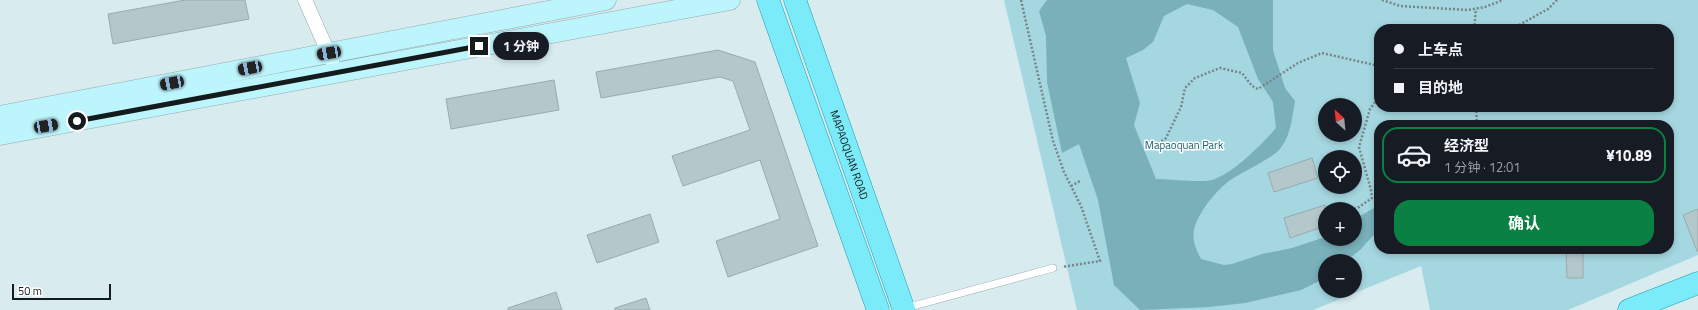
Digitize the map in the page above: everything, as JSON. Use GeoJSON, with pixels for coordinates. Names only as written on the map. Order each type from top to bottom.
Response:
{"type":"FeatureCollection","features":[{"type":"Feature","properties":{"kind":"main road"},"geometry":{"type":"LineString","coordinates":[[768,0],[878,310]]}},
{"type":"Feature","properties":{"kind":"main road","name":"MAPAOQUAN ROAD"},"geometry":{"type":"LineString","coordinates":[[795,0],[904,309]]}},
{"type":"Feature","properties":{"kind":"main road"},"geometry":{"type":"LineString","coordinates":[[1629,310],[1698,284]]}},
{"type":"Feature","properties":{"kind":"street"},"geometry":{"type":"LineString","coordinates":[[305,0],[337,72]]}},
{"type":"Feature","properties":{"kind":"street"},"geometry":{"type":"LineString","coordinates":[[0,116],[606,0]]}},
{"type":"Feature","properties":{"kind":"street"},"geometry":{"type":"LineString","coordinates":[[0,135],[730,0]]}},
{"type":"Feature","properties":{"kind":"lane"},"geometry":{"type":"LineString","coordinates":[[904,309],[1053,268]]}},
{"type":"Feature","properties":{"kind":"path"},"geometry":{"type":"LineString","coordinates":[[1021,0],[1053,140],[1064,172],[1081,206],[1100,261],[1053,268]]}},
{"type":"Feature","properties":{"kind":"path"},"geometry":{"type":"LineString","coordinates":[[1382,0],[1400,6],[1468,10],[1485,7],[1503,0]]}},
{"type":"Feature","properties":{"kind":"path"},"geometry":{"type":"LineString","coordinates":[[1521,24],[1548,9],[1557,0]]}},
{"type":"Feature","properties":{"kind":"path"},"geometry":{"type":"LineString","coordinates":[[1474,24],[1476,9]]}},
{"type":"Feature","properties":{"kind":"path"},"geometry":{"type":"LineString","coordinates":[[1154,146],[1166,138],[1181,107],[1185,88],[1195,78],[1220,68],[1242,73],[1252,86],[1258,89],[1288,69],[1322,53],[1374,65]]}},
{"type":"Feature","properties":{"kind":"path"},"geometry":{"type":"LineString","coordinates":[[1362,206],[1372,198],[1359,147],[1370,109],[1374,104]]}},
{"type":"Feature","properties":{"kind":"path"},"geometry":{"type":"LineString","coordinates":[[1072,186],[1080,181]]}},
{"type":"Feature","properties":{"kind":"green space","name":"Mapaoquan Park"},"geometry":{"type":"Polygon","coordinates":[[[1004,0],[1698,0],[1698,255],[1568,310],[1430,310],[1421,266],[1362,290],[1362,254],[1318,254],[1318,298],[1342,298],[1313,310],[1077,310],[1004,0]]]}},
{"type":"Feature","properties":{"kind":"shaded area"},"geometry":{"type":"Polygon","coordinates":[[[1047,0],[1273,0],[1273,50],[1285,88],[1295,101],[1289,133],[1283,145],[1276,153],[1229,181],[1210,200],[1200,215],[1194,230],[1194,241],[1201,259],[1224,265],[1232,264],[1262,254],[1292,248],[1318,239],[1318,246],[1362,246],[1362,215],[1374,208],[1374,235],[1355,254],[1318,254],[1318,282],[1301,290],[1245,303],[1209,307],[1140,310],[1114,285],[1098,200],[1079,144],[1062,153],[1047,82],[1046,36],[1039,11],[1047,0]],[[1187,4],[1164,16],[1153,42],[1143,50],[1126,58],[1140,103],[1134,125],[1156,179],[1208,181],[1229,171],[1247,158],[1276,128],[1273,102],[1258,79],[1238,27],[1213,10],[1187,4]]]}},
{"type":"Feature","properties":{"kind":"building"},"geometry":{"type":"Polygon","coordinates":[[[185,0],[245,0],[249,19],[113,44],[108,14],[185,0]]]}},
{"type":"Feature","properties":{"kind":"building"},"geometry":{"type":"Polygon","coordinates":[[[718,50],[755,62],[818,246],[728,277],[716,241],[780,219],[760,160],[683,186],[672,156],[750,130],[733,81],[720,77],[601,98],[596,72],[718,50]]]}},
{"type":"Feature","properties":{"kind":"building"},"geometry":{"type":"Polygon","coordinates":[[[554,80],[559,110],[451,129],[446,99],[554,80]]]}},
{"type":"Feature","properties":{"kind":"building"},"geometry":{"type":"Polygon","coordinates":[[[1312,158],[1318,178],[1274,192],[1268,173],[1312,158]]]}},
{"type":"Feature","properties":{"kind":"building"},"geometry":{"type":"Polygon","coordinates":[[[1318,207],[1318,228],[1290,238],[1284,218],[1318,207]]]}},
{"type":"Feature","properties":{"kind":"building"},"geometry":{"type":"Polygon","coordinates":[[[1698,209],[1698,251],[1697,251],[1683,215],[1698,209]]]}},
{"type":"Feature","properties":{"kind":"building"},"geometry":{"type":"Polygon","coordinates":[[[650,214],[659,242],[597,263],[587,235],[650,214]]]}},
{"type":"Feature","properties":{"kind":"building"},"geometry":{"type":"Polygon","coordinates":[[[1566,254],[1583,254],[1583,278],[1567,278],[1566,254]]]}},
{"type":"Feature","properties":{"kind":"building"},"geometry":{"type":"Polygon","coordinates":[[[556,292],[562,310],[508,310],[508,308],[556,292]]]}},
{"type":"Feature","properties":{"kind":"building"},"geometry":{"type":"Polygon","coordinates":[[[646,298],[650,310],[615,310],[615,308],[646,298]]]}},
{"type":"Feature","properties":{"kind":"route"},"geometry":{"type":"LineString","coordinates":[[77,121],[479,46]]}}]}
